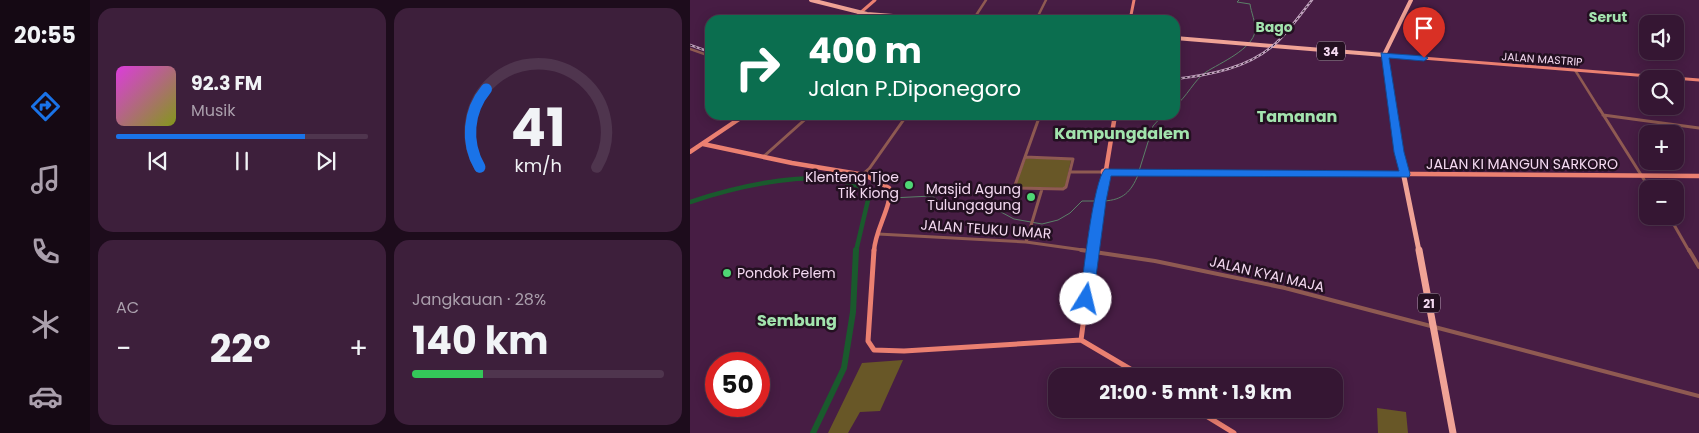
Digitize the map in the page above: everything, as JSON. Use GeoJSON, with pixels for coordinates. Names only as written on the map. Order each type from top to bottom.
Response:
{"type":"FeatureCollection","features":[{"type":"Feature","properties":{"kind":"highway"},"geometry":{"type":"LineString","coordinates":[[811,0],[861,12],[892,15]]}},
{"type":"Feature","properties":{"kind":"highway"},"geometry":{"type":"LineString","coordinates":[[1384,55],[1411,0]]}},
{"type":"Feature","properties":{"kind":"highway","name":"34"},"geometry":{"type":"LineString","coordinates":[[1180,38],[1384,55]]}},
{"type":"Feature","properties":{"kind":"highway","name":"21"},"geometry":{"type":"LineString","coordinates":[[1384,55],[1399,152],[1405,174],[1452,433]]}},
{"type":"Feature","properties":{"kind":"main road"},"geometry":{"type":"LineString","coordinates":[[858,15],[875,0]]}},
{"type":"Feature","properties":{"kind":"main road"},"geometry":{"type":"LineString","coordinates":[[1131,15],[1134,0]]}},
{"type":"Feature","properties":{"kind":"main road","name":"JALAN MASTRIP"},"geometry":{"type":"LineString","coordinates":[[1384,55],[1699,80]]}},
{"type":"Feature","properties":{"kind":"main road"},"geometry":{"type":"LineString","coordinates":[[690,152],[738,120]]}},
{"type":"Feature","properties":{"kind":"main road"},"geometry":{"type":"LineString","coordinates":[[1080,340],[1114,120]]}},
{"type":"Feature","properties":{"kind":"main road"},"geometry":{"type":"LineString","coordinates":[[703,144],[862,175],[880,182],[891,191],[890,201],[874,243],[868,341],[874,350],[904,351],[1080,340],[1128,368]]}},
{"type":"Feature","properties":{"kind":"main road","name":"JALAN KI MANGUN SARKORO"},"geometry":{"type":"LineString","coordinates":[[1106,172],[1699,176]]}},
{"type":"Feature","properties":{"kind":"main road"},"geometry":{"type":"LineString","coordinates":[[1210,418],[1234,433]]}},
{"type":"Feature","properties":{"kind":"street"},"geometry":{"type":"LineString","coordinates":[[976,15],[986,0]]}},
{"type":"Feature","properties":{"kind":"street"},"geometry":{"type":"LineString","coordinates":[[1038,15],[1046,0]]}},
{"type":"Feature","properties":{"kind":"street"},"geometry":{"type":"LineString","coordinates":[[690,49],[705,54]]}},
{"type":"Feature","properties":{"kind":"street"},"geometry":{"type":"LineString","coordinates":[[1575,70],[1644,180]]}},
{"type":"Feature","properties":{"kind":"street"},"geometry":{"type":"LineString","coordinates":[[1602,115],[1699,128]]}},
{"type":"Feature","properties":{"kind":"street"},"geometry":{"type":"LineString","coordinates":[[763,157],[804,120]]}},
{"type":"Feature","properties":{"kind":"street"},"geometry":{"type":"LineString","coordinates":[[862,175],[869,169],[903,120]]}},
{"type":"Feature","properties":{"kind":"street"},"geometry":{"type":"LineString","coordinates":[[1024,158],[1072,158],[1074,160],[1066,188],[1014,188],[1024,158],[1038,120]]}},
{"type":"Feature","properties":{"kind":"street"},"geometry":{"type":"LineString","coordinates":[[1071,172],[1106,172]]}},
{"type":"Feature","properties":{"kind":"street"},"geometry":{"type":"LineString","coordinates":[[1026,242],[1042,189]]}},
{"type":"Feature","properties":{"kind":"street"},"geometry":{"type":"LineString","coordinates":[[1674,225],[1699,267]]}},
{"type":"Feature","properties":{"kind":"street","name":"JALAN TEUKU UMAR"},"geometry":{"type":"LineString","coordinates":[[876,234],[1026,242],[1094,251]]}},
{"type":"Feature","properties":{"kind":"street","name":"JALAN KYAI MAJA"},"geometry":{"type":"LineString","coordinates":[[1094,251],[1285,288],[1699,396]]}},
{"type":"Feature","properties":{"kind":"shaded area"},"geometry":{"type":"Polygon","coordinates":[[[1026,158],[1071,160],[1065,188],[1015,187],[1026,158]]]}},
{"type":"Feature","properties":{"kind":"shaded area"},"geometry":{"type":"Polygon","coordinates":[[[903,360],[880,411],[860,412],[848,433],[828,433],[862,363],[903,360]]]}},
{"type":"Feature","properties":{"kind":"shaded area"},"geometry":{"type":"Polygon","coordinates":[[[1377,408],[1406,412],[1408,433],[1378,433],[1377,408]]]}},
{"type":"Feature","properties":{"kind":"waterway"},"geometry":{"type":"LineString","coordinates":[[1180,101],[1202,75],[1242,50],[1253,38],[1255,28],[1250,4],[1237,2],[1239,0]]}},
{"type":"Feature","properties":{"kind":"waterway"},"geometry":{"type":"LineString","coordinates":[[1139,171],[1153,126],[1158,120]]}},
{"type":"Feature","properties":{"kind":"waterway"},"geometry":{"type":"LineString","coordinates":[[1104,201],[1116,199],[1126,194],[1138,175]]}},
{"type":"Feature","properties":{"kind":"waterway"},"geometry":{"type":"LineString","coordinates":[[690,202],[730,190],[779,181],[804,178],[828,179],[848,183],[865,191],[868,200],[856,251]]}},
{"type":"Feature","properties":{"kind":"waterway"},"geometry":{"type":"LineString","coordinates":[[891,198],[932,196],[942,203],[999,211],[1014,219],[1042,224],[1058,220],[1070,213],[1082,201],[1100,201]]}},
{"type":"Feature","properties":{"kind":"waterway"},"geometry":{"type":"LineString","coordinates":[[868,200],[887,198]]}},
{"type":"Feature","properties":{"kind":"waterway"},"geometry":{"type":"LineString","coordinates":[[813,433],[844,368],[853,312],[856,250]]}},
{"type":"Feature","properties":{"kind":"railway"},"geometry":{"type":"LineString","coordinates":[[1180,78],[1228,69],[1253,59],[1275,44],[1312,0]]}},
{"type":"Feature","properties":{"kind":"railway"},"geometry":{"type":"LineString","coordinates":[[690,45],[705,50]]}},
{"type":"Feature","properties":{"kind":"place","name":"Klenteng Tjoe Tik Kiong"},"geometry":{"type":"Point","coordinates":[909,185]}},
{"type":"Feature","properties":{"kind":"place","name":"Masjid Agung Tulungagung"},"geometry":{"type":"Point","coordinates":[1031,197]}},
{"type":"Feature","properties":{"kind":"place","name":"Pondok Pelem"},"geometry":{"type":"Point","coordinates":[727,273]}},
{"type":"Feature","properties":{"kind":"district","name":"Serut"},"geometry":{"type":"Point","coordinates":[1608,17]}},
{"type":"Feature","properties":{"kind":"district","name":"Bago"},"geometry":{"type":"Point","coordinates":[1274,27]}},
{"type":"Feature","properties":{"kind":"district","name":"Tamanan"},"geometry":{"type":"Point","coordinates":[1297,116]}},
{"type":"Feature","properties":{"kind":"district","name":"Kampungdalem"},"geometry":{"type":"Point","coordinates":[1122,133]}},
{"type":"Feature","properties":{"kind":"district","name":"Sembung"},"geometry":{"type":"Point","coordinates":[797,320]}},
{"type":"Feature","properties":{"kind":"route"},"geometry":{"type":"LineString","coordinates":[[1086,299],[1100,201],[1106,174],[1109,172],[1405,174],[1399,152],[1384,55],[1424,58]]}}]}
